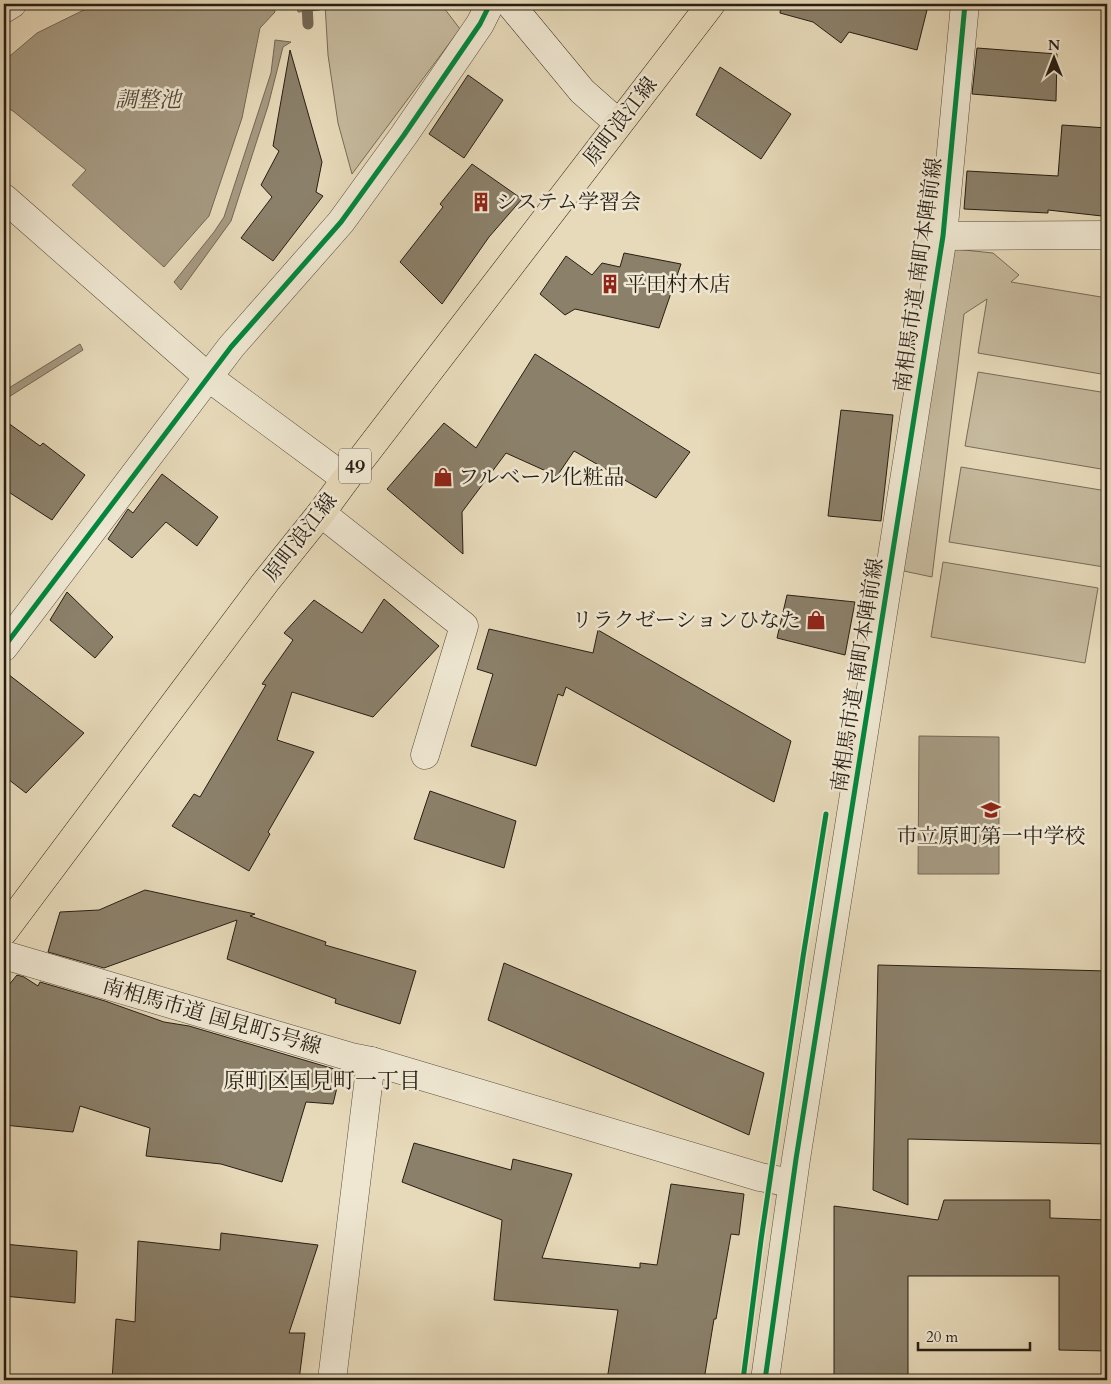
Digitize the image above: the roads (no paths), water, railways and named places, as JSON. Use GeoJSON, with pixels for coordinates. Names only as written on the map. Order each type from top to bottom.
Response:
{"type":"FeatureCollection","features":[{"type":"Feature","properties":{"kind":"main road","name":"原町浪江線"},"geometry":{"type":"LineString","coordinates":[[4,931],[252,599],[321,513],[711,4]]}},
{"type":"Feature","properties":{"kind":"street"},"geometry":{"type":"LineString","coordinates":[[4,9],[12,4]]}},
{"type":"Feature","properties":{"kind":"street"},"geometry":{"type":"LineString","coordinates":[[4,647],[208,376],[231,347],[341,222],[480,24],[490,4]]}},
{"type":"Feature","properties":{"kind":"street"},"geometry":{"type":"LineString","coordinates":[[510,4],[582,92],[618,123]]}},
{"type":"Feature","properties":{"kind":"street","name":"南相馬市道 南町本陣前線"},"geometry":{"type":"LineString","coordinates":[[765,1380],[792,1183],[944,236],[965,4]]}},
{"type":"Feature","properties":{"kind":"street"},"geometry":{"type":"LineString","coordinates":[[4,198],[208,376],[346,479]]}},
{"type":"Feature","properties":{"kind":"street"},"geometry":{"type":"LineString","coordinates":[[944,236],[1107,235]]}},
{"type":"Feature","properties":{"kind":"street"},"geometry":{"type":"LineString","coordinates":[[321,513],[464,626],[425,755]]}},
{"type":"Feature","properties":{"kind":"street","name":"南相馬市道 国見町5号線"},"geometry":{"type":"LineString","coordinates":[[4,955],[371,1061],[760,1177],[792,1183]]}},
{"type":"Feature","properties":{"kind":"street"},"geometry":{"type":"LineString","coordinates":[[332,1380],[371,1061]]}},
{"type":"Feature","properties":{"kind":"water","name":"調整池"},"geometry":{"type":"Polygon","coordinates":[[[96,4],[274,4],[275,12],[260,28],[242,118],[209,216],[164,267],[72,185],[86,170],[13,111],[4,106],[4,61],[37,33],[96,4]]]}},
{"type":"Feature","properties":{"kind":"water"},"geometry":{"type":"Polygon","coordinates":[[[297,4],[320,4],[320,10],[298,12],[297,4]]]}},
{"type":"Feature","properties":{"kind":"water"},"geometry":{"type":"Polygon","coordinates":[[[275,40],[291,42],[283,47],[268,106],[231,221],[181,290],[174,282],[224,217],[271,73],[275,40]]]}},
{"type":"Feature","properties":{"kind":"water"},"geometry":{"type":"Polygon","coordinates":[[[80,344],[83,350],[4,400],[4,391],[80,344]]]}},
{"type":"Feature","properties":{"kind":"water"},"geometry":{"type":"Polygon","coordinates":[[[919,736],[999,737],[999,874],[918,874],[919,736]]]}},
{"type":"Feature","properties":{"kind":"waterway"},"geometry":{"type":"LineString","coordinates":[[307,4],[308,24]]}},
{"type":"Feature","properties":{"kind":"place","name":"システム学習会"},"geometry":{"type":"Point","coordinates":[481,202]}},
{"type":"Feature","properties":{"kind":"place","name":"平田村木店"},"geometry":{"type":"Point","coordinates":[610,284]}},
{"type":"Feature","properties":{"kind":"place","name":"フルベール化粧品"},"geometry":{"type":"Point","coordinates":[443,477]}},
{"type":"Feature","properties":{"kind":"place","name":"リラクゼーションひなた"},"geometry":{"type":"Point","coordinates":[816,620]}},
{"type":"Feature","properties":{"kind":"place","name":"市立原町第一中学校"},"geometry":{"type":"Point","coordinates":[991,810]}},
{"type":"Feature","properties":{"kind":"district","name":"原町区国見町一丁目"},"geometry":{"type":"Point","coordinates":[322,1080]}}]}
